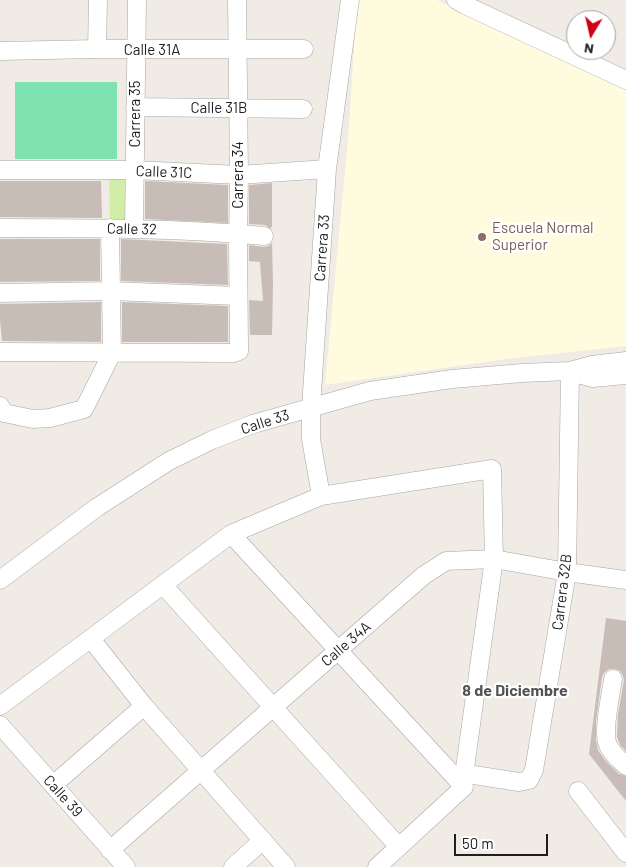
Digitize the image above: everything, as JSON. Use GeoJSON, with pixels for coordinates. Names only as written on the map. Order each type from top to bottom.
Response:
{"type":"FeatureCollection","features":[{"type":"Feature","properties":{"kind":"street"},"geometry":{"type":"LineString","coordinates":[[97,49],[98,0]]}},
{"type":"Feature","properties":{"kind":"street","name":"Carrera 35"},"geometry":{"type":"LineString","coordinates":[[134,228],[137,0]]}},
{"type":"Feature","properties":{"kind":"street","name":"Carrera 34"},"geometry":{"type":"LineString","coordinates":[[112,353],[234,353],[238,351],[240,344],[238,296],[238,0]]}},
{"type":"Feature","properties":{"kind":"street","name":"Carrera 33"},"geometry":{"type":"LineString","coordinates":[[321,496],[311,440],[311,407],[327,169],[350,0]]}},
{"type":"Feature","properties":{"kind":"street"},"geometry":{"type":"LineString","coordinates":[[462,2],[626,80]]}},
{"type":"Feature","properties":{"kind":"street","name":"Calle 31A"},"geometry":{"type":"LineString","coordinates":[[0,52],[97,49],[304,50]]}},
{"type":"Feature","properties":{"kind":"street","name":"Calle 31B"},"geometry":{"type":"LineString","coordinates":[[135,107],[303,109]]}},
{"type":"Feature","properties":{"kind":"street","name":"Calle 31C"},"geometry":{"type":"LineString","coordinates":[[0,170],[135,170],[239,174],[327,169]]}},
{"type":"Feature","properties":{"kind":"street","name":"Calle 32"},"geometry":{"type":"LineString","coordinates":[[0,228],[134,228],[264,236]]}},
{"type":"Feature","properties":{"kind":"street"},"geometry":{"type":"LineString","coordinates":[[2,410],[33,419],[50,418],[84,409],[112,353],[110,228]]}},
{"type":"Feature","properties":{"kind":"street"},"geometry":{"type":"LineString","coordinates":[[0,293],[111,291],[238,296]]}},
{"type":"Feature","properties":{"kind":"street"},"geometry":{"type":"LineString","coordinates":[[0,352],[112,353]]}},
{"type":"Feature","properties":{"kind":"street","name":"Calle 33"},"geometry":{"type":"LineString","coordinates":[[570,372],[592,365],[626,361]]}},
{"type":"Feature","properties":{"kind":"street","name":"Calle 33"},"geometry":{"type":"LineString","coordinates":[[0,580],[96,508],[169,461],[212,440],[253,424],[370,391],[452,379],[522,373],[570,372],[593,378],[626,375]]}},
{"type":"Feature","properties":{"kind":"street","name":"Carrera 32B"},"geometry":{"type":"LineString","coordinates":[[494,559],[465,768],[467,773],[474,775],[519,782],[530,780],[534,770],[567,572],[570,372]]}},
{"type":"Feature","properties":{"kind":"street"},"geometry":{"type":"LineString","coordinates":[[0,706],[231,534],[321,496],[492,469],[494,559]]}},
{"type":"Feature","properties":{"kind":"street"},"geometry":{"type":"LineString","coordinates":[[231,534],[464,787],[376,867]]}},
{"type":"Feature","properties":{"kind":"street","name":"Calle 34A"},"geometry":{"type":"LineString","coordinates":[[110,850],[423,576],[446,561],[494,559],[626,580]]}},
{"type":"Feature","properties":{"kind":"street"},"geometry":{"type":"LineString","coordinates":[[163,585],[399,847]]}},
{"type":"Feature","properties":{"kind":"street"},"geometry":{"type":"LineString","coordinates":[[91,639],[144,706],[286,867]]}},
{"type":"Feature","properties":{"kind":"street"},"geometry":{"type":"LineString","coordinates":[[613,679],[606,731],[608,745],[626,766]]}},
{"type":"Feature","properties":{"kind":"street"},"geometry":{"type":"LineString","coordinates":[[53,785],[144,706]]}},
{"type":"Feature","properties":{"kind":"street","name":"Calle 39"},"geometry":{"type":"LineString","coordinates":[[0,725],[126,867]]}},
{"type":"Feature","properties":{"kind":"street"},"geometry":{"type":"LineString","coordinates":[[578,791],[626,853]]}},
{"type":"Feature","properties":{"kind":"street"},"geometry":{"type":"LineString","coordinates":[[234,867],[263,840]]}},
{"type":"Feature","properties":{"kind":"shaded area","name":"Escuela Normal Superior"},"geometry":{"type":"Polygon","coordinates":[[[357,0],[437,0],[626,86],[626,346],[506,359],[325,385],[349,127],[357,0]]]}},
{"type":"Feature","properties":{"kind":"green space"},"geometry":{"type":"Polygon","coordinates":[[[15,82],[117,82],[117,159],[15,159],[15,82]]]}},
{"type":"Feature","properties":{"kind":"green space"},"geometry":{"type":"Polygon","coordinates":[[[130,174],[129,221],[110,220],[109,175],[130,174]]]}},
{"type":"Feature","properties":{"kind":"building"},"geometry":{"type":"Polygon","coordinates":[[[0,181],[101,181],[102,218],[0,217],[0,181]]]}},
{"type":"Feature","properties":{"kind":"building"},"geometry":{"type":"Polygon","coordinates":[[[145,181],[228,185],[228,223],[145,219],[145,181]]]}},
{"type":"Feature","properties":{"kind":"building"},"geometry":{"type":"Polygon","coordinates":[[[272,183],[271,229],[265,225],[249,224],[249,185],[272,183]]]}},
{"type":"Feature","properties":{"kind":"building"},"geometry":{"type":"Polygon","coordinates":[[[0,239],[100,239],[100,281],[0,282],[0,239]]]}},
{"type":"Feature","properties":{"kind":"building"},"geometry":{"type":"Polygon","coordinates":[[[121,239],[227,244],[228,285],[121,281],[121,239]]]}},
{"type":"Feature","properties":{"kind":"building"},"geometry":{"type":"Polygon","coordinates":[[[272,243],[272,335],[250,335],[249,300],[263,301],[260,262],[249,261],[249,245],[264,247],[272,243]]]}},
{"type":"Feature","properties":{"kind":"building"},"geometry":{"type":"Polygon","coordinates":[[[101,302],[101,342],[2,341],[0,304],[101,302]]]}},
{"type":"Feature","properties":{"kind":"building"},"geometry":{"type":"Polygon","coordinates":[[[122,302],[228,306],[228,342],[122,342],[122,302]]]}},
{"type":"Feature","properties":{"kind":"building"},"geometry":{"type":"Polygon","coordinates":[[[606,618],[626,621],[626,751],[620,745],[617,737],[618,714],[624,680],[620,671],[615,669],[609,669],[602,677],[596,721],[596,740],[598,750],[605,760],[619,774],[626,776],[626,801],[589,754],[606,618]]]}},
{"type":"Feature","properties":{"kind":"place","name":"Escuela Normal Superior"},"geometry":{"type":"Point","coordinates":[482,237]}},
{"type":"Feature","properties":{"kind":"district","name":"8 de Diciembre"},"geometry":{"type":"Point","coordinates":[515,691]}}]}
